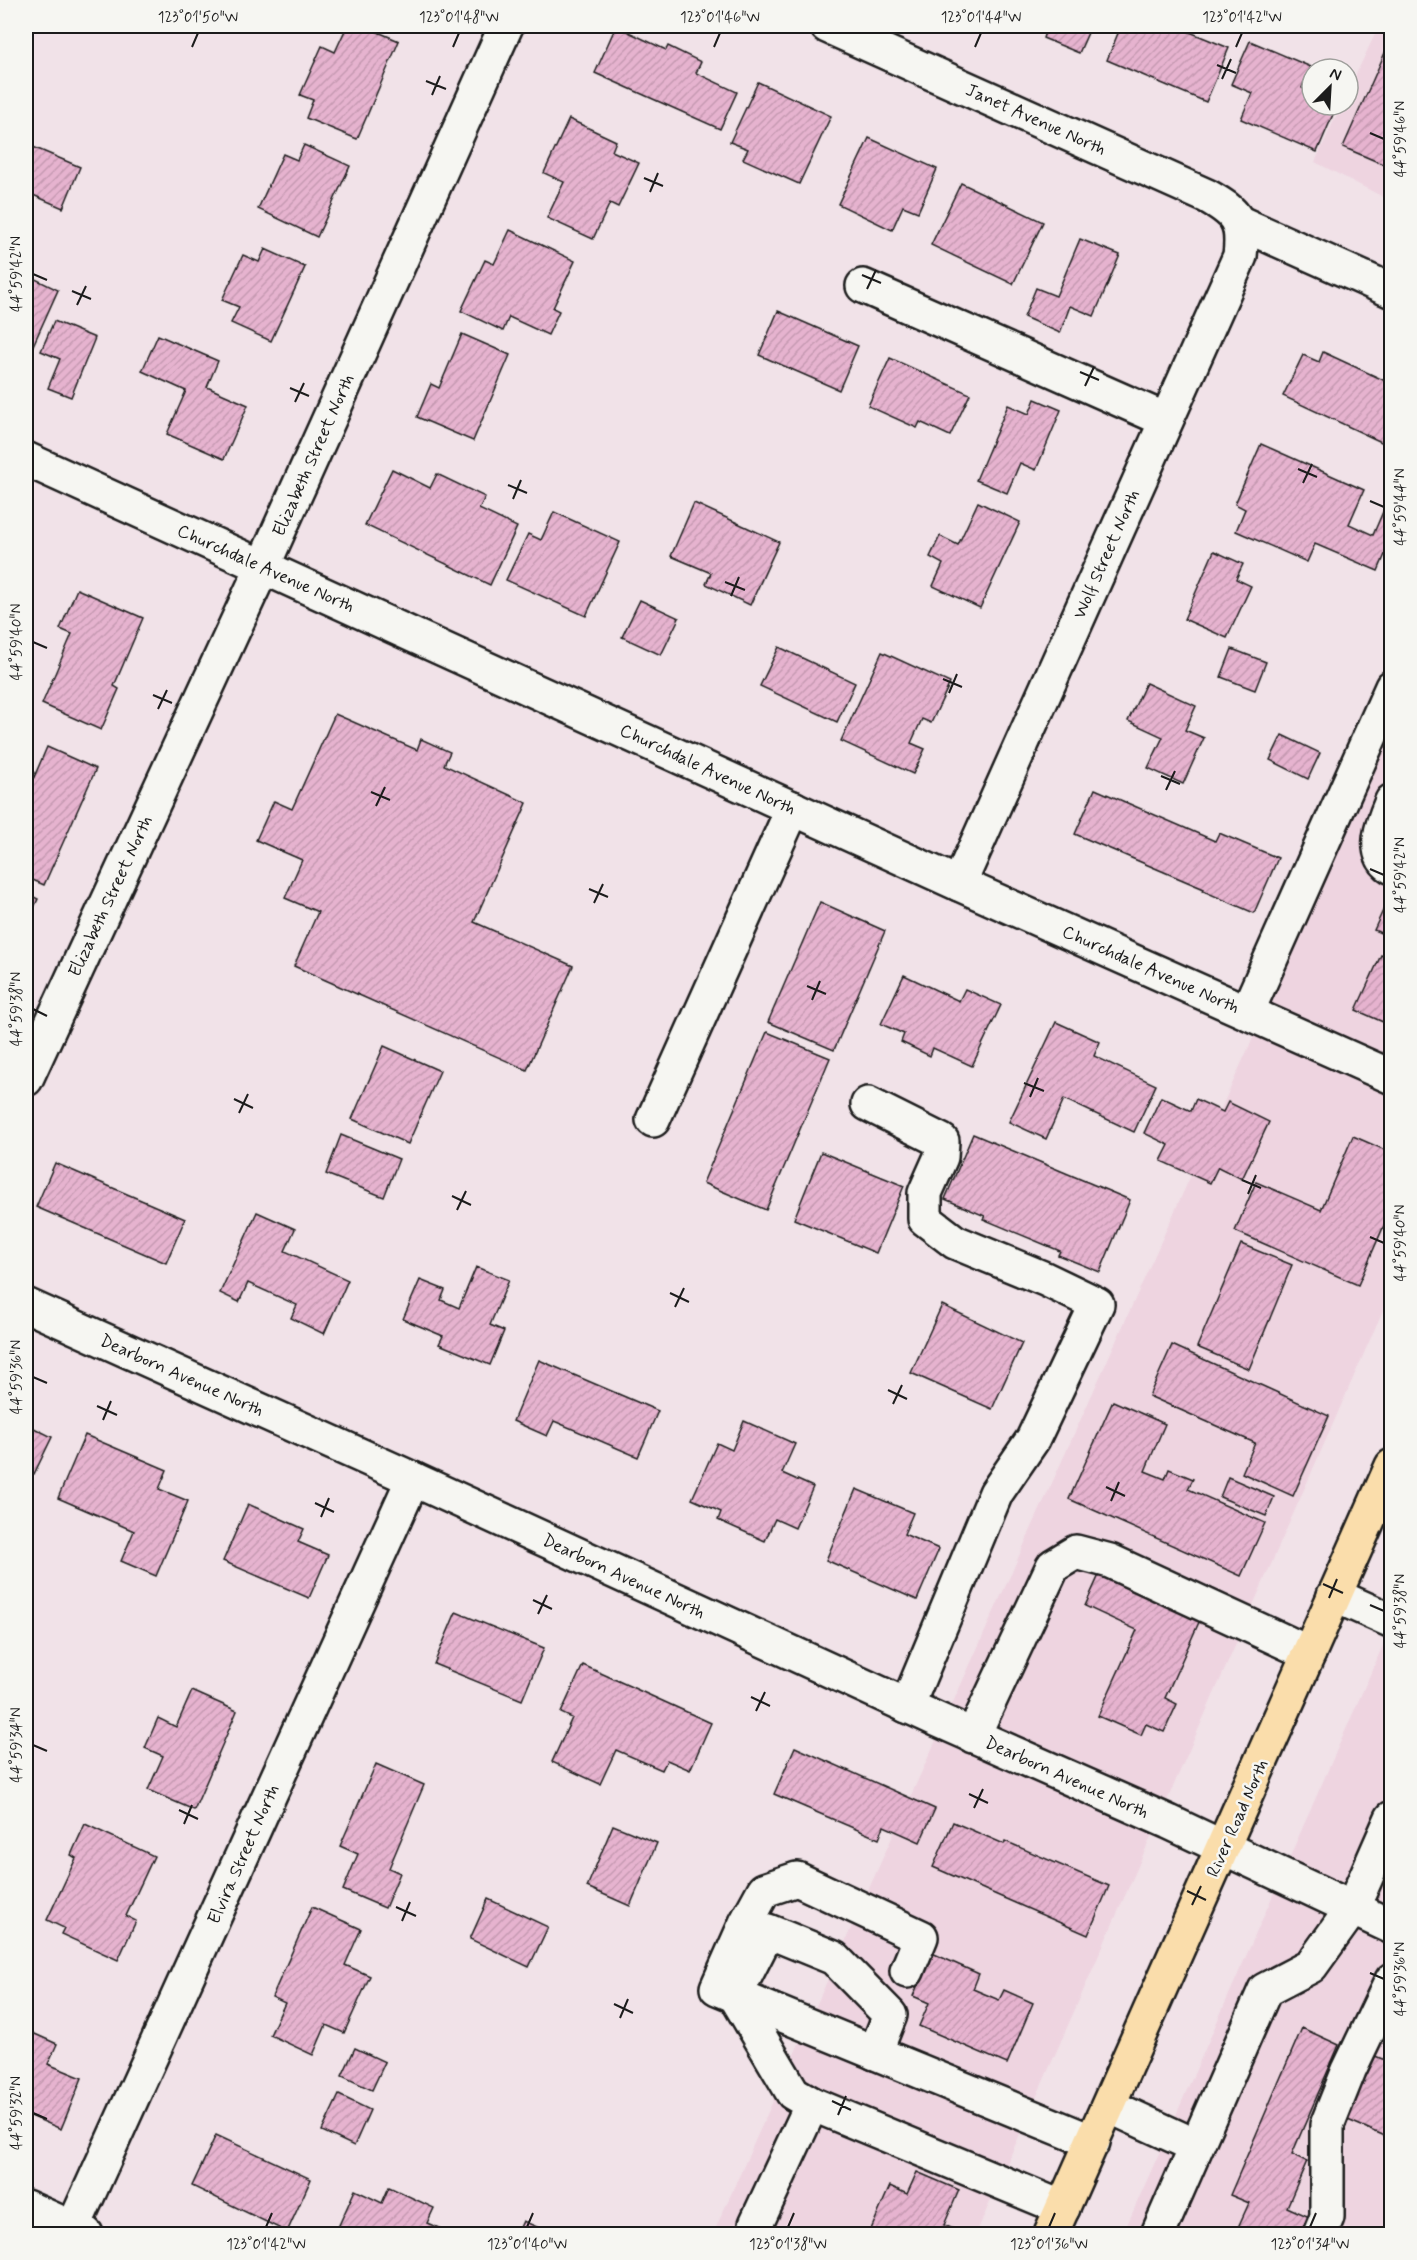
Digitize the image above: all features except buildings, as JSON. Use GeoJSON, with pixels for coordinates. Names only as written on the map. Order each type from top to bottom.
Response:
{"type":"FeatureCollection","features":[{"type":"Feature","properties":{"kind":"main road","name":"River Road North"},"geometry":{"type":"LineString","coordinates":[[1057,2221],[1392,1466]]}},
{"type":"Feature","properties":{"kind":"street","name":"Elizabeth Street North"},"geometry":{"type":"LineString","coordinates":[[26,1079],[263,566],[506,26]]}},
{"type":"Feature","properties":{"kind":"street","name":"Janet Avenue North"},"geometry":{"type":"LineString","coordinates":[[827,26],[1207,196],[1227,207],[1238,222]]}},
{"type":"Feature","properties":{"kind":"street"},"geometry":{"type":"LineString","coordinates":[[1238,222],[1392,291]]}},
{"type":"Feature","properties":{"kind":"street","name":"Wolf Street North"},"geometry":{"type":"LineString","coordinates":[[959,884],[1240,256],[1242,236],[1238,222]]}},
{"type":"Feature","properties":{"kind":"street"},"geometry":{"type":"LineString","coordinates":[[863,286],[1166,420]]}},
{"type":"Feature","properties":{"kind":"street","name":"Churchdale Avenue North"},"geometry":{"type":"LineString","coordinates":[[26,459],[959,884],[1392,1077]]}},
{"type":"Feature","properties":{"kind":"street"},"geometry":{"type":"LineString","coordinates":[[1247,1012],[1392,687]]}},
{"type":"Feature","properties":{"kind":"street"},"geometry":{"type":"LineString","coordinates":[[1392,801],[1383,822],[1379,849],[1387,864],[1392,867]]}},
{"type":"Feature","properties":{"kind":"street"},"geometry":{"type":"LineString","coordinates":[[653,1120],[793,808]]}},
{"type":"Feature","properties":{"kind":"street"},"geometry":{"type":"LineString","coordinates":[[868,1104],[942,1141],[941,1157],[925,1193],[925,1218],[955,1242],[1045,1278],[1097,1304],[1033,1439],[996,1493],[907,1706]]}},
{"type":"Feature","properties":{"kind":"street","name":"Dearborn Avenue North"},"geometry":{"type":"LineString","coordinates":[[26,1305],[413,1479],[907,1706],[1169,1822],[1392,1927]]}},
{"type":"Feature","properties":{"kind":"street","name":"Elvira Street North"},"geometry":{"type":"LineString","coordinates":[[80,2231],[413,1479]]}},
{"type":"Feature","properties":{"kind":"street"},"geometry":{"type":"LineString","coordinates":[[974,1736],[1053,1566],[1076,1552],[1110,1561],[1310,1653]]}},
{"type":"Feature","properties":{"kind":"street"},"geometry":{"type":"LineString","coordinates":[[1334,1595],[1392,1621]]}},
{"type":"Feature","properties":{"kind":"street"},"geometry":{"type":"LineString","coordinates":[[1158,2235],[1265,1990],[1311,1966],[1352,1909],[1392,1818]]}},
{"type":"Feature","properties":{"kind":"street"},"geometry":{"type":"LineString","coordinates":[[875,2053],[921,1937],[797,1879],[764,1890],[746,1923],[717,1988],[735,1995],[875,2053],[1093,2142]]}},
{"type":"Feature","properties":{"kind":"street"},"geometry":{"type":"LineString","coordinates":[[735,1995],[768,1931],[834,1958],[890,2015]]}},
{"type":"Feature","properties":{"kind":"street"},"geometry":{"type":"LineString","coordinates":[[1320,2235],[1327,2217],[1327,2125],[1349,2070],[1392,1980]]}},
{"type":"Feature","properties":{"kind":"street"},"geometry":{"type":"LineString","coordinates":[[735,1995],[793,2093],[1057,2221]]}},
{"type":"Feature","properties":{"kind":"street"},"geometry":{"type":"LineString","coordinates":[[756,2224],[812,2104]]}},
{"type":"Feature","properties":{"kind":"street"},"geometry":{"type":"LineString","coordinates":[[1109,2106],[1196,2146]]}},
{"type":"Feature","properties":{"kind":"street"},"geometry":{"type":"LineString","coordinates":[[26,2207],[80,2231]]}},
{"type":"Feature","properties":{"kind":"shaded area"},"geometry":{"type":"Polygon","coordinates":[[[1379,26],[1391,26],[1391,201],[1315,162],[1336,117],[1360,117],[1360,66],[1379,26]]]}},
{"type":"Feature","properties":{"kind":"shaded area"},"geometry":{"type":"Polygon","coordinates":[[[1391,732],[1391,1292],[976,2234],[713,2234],[1391,732]]]}},
{"type":"Feature","properties":{"kind":"shaded area"},"geometry":{"type":"Polygon","coordinates":[[[1391,1627],[1391,2234],[1123,2234],[1176,2115],[1391,1627]]]}}]}
